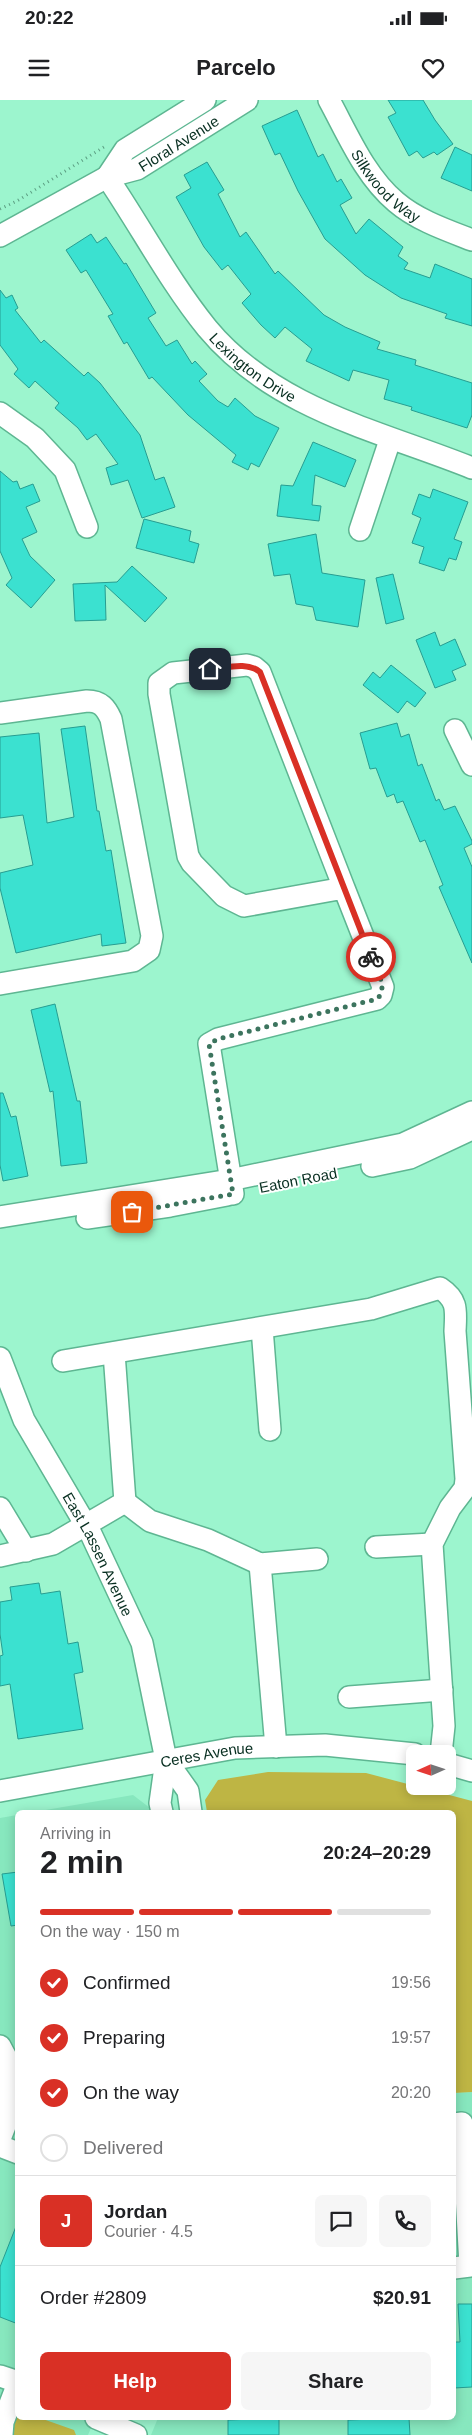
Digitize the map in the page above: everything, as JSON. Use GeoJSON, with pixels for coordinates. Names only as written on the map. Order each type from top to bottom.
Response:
{"type":"FeatureCollection","features":[{"type":"Feature","properties":{"kind":"street","name":"Floral Avenue"},"geometry":{"type":"LineString","coordinates":[[107,177],[125,150],[205,100]]}},
{"type":"Feature","properties":{"kind":"street","name":"Floral Avenue"},"geometry":{"type":"LineString","coordinates":[[0,236],[107,177],[137,168],[247,100]]}},
{"type":"Feature","properties":{"kind":"street","name":"Silkwood Way"},"geometry":{"type":"LineString","coordinates":[[328,100],[378,184],[397,203],[427,221],[472,240]]}},
{"type":"Feature","properties":{"kind":"street","name":"Lexington Drive"},"geometry":{"type":"LineString","coordinates":[[107,177],[184,298],[209,330],[239,359],[290,396],[315,408],[390,440],[472,468]]}},
{"type":"Feature","properties":{"kind":"street"},"geometry":{"type":"LineString","coordinates":[[0,413],[35,438],[65,470],[87,527]]}},
{"type":"Feature","properties":{"kind":"street"},"geometry":{"type":"LineString","coordinates":[[360,530],[390,440]]}},
{"type":"Feature","properties":{"kind":"street"},"geometry":{"type":"LineString","coordinates":[[232,1187],[209,1044],[218,1039],[377,999],[381,995],[383,987],[260,672],[254,667],[247,665],[173,673],[164,677],[159,683],[159,694],[188,856],[192,863],[224,896],[244,906],[344,888]]}},
{"type":"Feature","properties":{"kind":"street"},"geometry":{"type":"LineString","coordinates":[[0,713],[87,701],[95,701],[106,709],[111,719],[117,746],[152,936],[149,950],[133,961],[0,984]]}},
{"type":"Feature","properties":{"kind":"street"},"geometry":{"type":"LineString","coordinates":[[455,730],[472,764]]}},
{"type":"Feature","properties":{"kind":"street"},"geometry":{"type":"LineString","coordinates":[[0,1217],[232,1187],[403,1144],[472,1112]]}},
{"type":"Feature","properties":{"kind":"street","name":"Eaton Road"},"geometry":{"type":"LineString","coordinates":[[0,1231],[170,1206],[232,1187],[410,1158],[472,1129]]}},
{"type":"Feature","properties":{"kind":"street"},"geometry":{"type":"LineString","coordinates":[[63,1361],[114,1354],[372,1309],[440,1288],[451,1295],[456,1310],[455,1331],[466,1478],[465,1488],[450,1508],[432,1544],[444,1726],[441,1745]]}},
{"type":"Feature","properties":{"kind":"street"},"geometry":{"type":"LineString","coordinates":[[262,1328],[270,1430]]}},
{"type":"Feature","properties":{"kind":"street"},"geometry":{"type":"LineString","coordinates":[[114,1354],[125,1502],[150,1521],[208,1540],[260,1564],[317,1559]]}},
{"type":"Feature","properties":{"kind":"street","name":"East Lassen Avenue"},"geometry":{"type":"LineString","coordinates":[[0,1358],[24,1420],[86,1524],[142,1643],[166,1760],[160,1803],[162,1810]]}},
{"type":"Feature","properties":{"kind":"street"},"geometry":{"type":"LineString","coordinates":[[0,1556],[53,1544],[125,1502]]}},
{"type":"Feature","properties":{"kind":"street"},"geometry":{"type":"LineString","coordinates":[[0,1508],[26,1551]]}},
{"type":"Feature","properties":{"kind":"street"},"geometry":{"type":"LineString","coordinates":[[376,1548],[432,1544]]}},
{"type":"Feature","properties":{"kind":"street"},"geometry":{"type":"LineString","coordinates":[[260,1564],[276,1747]]}},
{"type":"Feature","properties":{"kind":"street"},"geometry":{"type":"LineString","coordinates":[[349,1697],[442,1690]]}},
{"type":"Feature","properties":{"kind":"street","name":"Ceres Avenue"},"geometry":{"type":"LineString","coordinates":[[0,1791],[235,1748],[325,1745],[406,1753]]}},
{"type":"Feature","properties":{"kind":"street","name":"East Lassen Avenue"},"geometry":{"type":"LineString","coordinates":[[166,1760],[188,1790],[191,1810]]}},
{"type":"Feature","properties":{"kind":"street"},"geometry":{"type":"LineString","coordinates":[[456,1766],[472,1771]]}},
{"type":"Feature","properties":{"kind":"street"},"geometry":{"type":"LineString","coordinates":[[7,2059],[4,2133],[15,2149]]}},
{"type":"Feature","properties":{"kind":"street"},"geometry":{"type":"LineString","coordinates":[[456,2124],[462,2123],[470,2266],[456,2268]]}},
{"type":"Feature","properties":{"kind":"street"},"geometry":{"type":"LineString","coordinates":[[0,2376],[15,2382]]}},
{"type":"Feature","properties":{"kind":"street"},"geometry":{"type":"LineString","coordinates":[[2,2435],[3,2422],[15,2391]]}},
{"type":"Feature","properties":{"kind":"street"},"geometry":{"type":"LineString","coordinates":[[106,2424],[135,2435],[141,2420]]}},
{"type":"Feature","properties":{"kind":"path"},"geometry":{"type":"LineString","coordinates":[[0,209],[17,201],[106,145]]}},
{"type":"Feature","properties":{"kind":"shaded area"},"geometry":{"type":"Polygon","coordinates":[[[268,1772],[366,1773],[406,1784],[406,1795],[449,1795],[472,1801],[472,2092],[456,2093],[456,1810],[207,1810],[205,1800],[218,1780],[268,1772]]]}},
{"type":"Feature","properties":{"kind":"shaded area"},"geometry":{"type":"Polygon","coordinates":[[[133,1795],[150,1810],[46,1810],[133,1795]]]}},
{"type":"Feature","properties":{"kind":"shaded area"},"geometry":{"type":"Polygon","coordinates":[[[15,1815],[15,2420],[94,2420],[88,2435],[0,2435],[0,1818],[15,1815]]]}},
{"type":"Feature","properties":{"kind":"shaded area"},"geometry":{"type":"Polygon","coordinates":[[[472,2092],[472,2435],[151,2435],[157,2420],[456,2420],[456,2093],[472,2092]]]}},
{"type":"Feature","properties":{"kind":"shaded area"},"geometry":{"type":"Polygon","coordinates":[[[15,2418],[15,2420],[46,2420],[74,2430],[76,2435],[11,2435],[15,2418]]]}},
{"type":"Feature","properties":{"kind":"building"},"geometry":{"type":"Polygon","coordinates":[[[388,100],[423,100],[453,144],[437,155],[434,152],[423,158],[417,151],[409,156],[388,117],[396,113],[388,100]]]}},
{"type":"Feature","properties":{"kind":"building"},"geometry":{"type":"Polygon","coordinates":[[[297,110],[318,157],[323,154],[337,182],[341,179],[352,198],[340,205],[356,234],[369,219],[403,247],[398,256],[408,263],[404,269],[430,278],[435,264],[472,279],[472,326],[445,318],[447,314],[401,298],[365,275],[325,239],[298,191],[280,153],[275,155],[262,126],[297,110]]]}},
{"type":"Feature","properties":{"kind":"building"},"geometry":{"type":"Polygon","coordinates":[[[455,147],[472,155],[472,191],[441,178],[455,147]]]}},
{"type":"Feature","properties":{"kind":"building"},"geometry":{"type":"Polygon","coordinates":[[[207,162],[224,190],[218,194],[240,237],[246,232],[275,274],[278,271],[324,315],[345,327],[380,342],[377,349],[416,360],[415,365],[472,383],[472,415],[467,428],[411,410],[412,407],[384,399],[389,380],[353,370],[349,381],[306,361],[312,349],[285,327],[275,338],[261,325],[242,303],[251,294],[228,265],[222,270],[204,247],[176,197],[191,188],[184,175],[207,162]]]}},
{"type":"Feature","properties":{"kind":"building"},"geometry":{"type":"Polygon","coordinates":[[[91,234],[97,243],[106,237],[124,264],[126,263],[156,313],[148,318],[166,346],[177,340],[192,364],[195,361],[207,374],[199,381],[218,401],[228,407],[235,398],[255,416],[279,428],[259,467],[251,463],[248,470],[232,462],[236,455],[188,415],[152,377],[149,379],[127,342],[124,344],[108,316],[113,314],[86,270],[81,273],[66,250],[91,234]]]}},
{"type":"Feature","properties":{"kind":"building"},"geometry":{"type":"Polygon","coordinates":[[[0,290],[6,298],[12,295],[18,308],[15,310],[41,343],[44,340],[84,376],[88,372],[100,383],[140,435],[155,480],[164,477],[175,507],[142,518],[128,480],[111,485],[106,468],[118,464],[96,434],[87,440],[78,428],[55,408],[59,403],[35,381],[29,388],[14,374],[18,369],[0,345],[0,290]]]}},
{"type":"Feature","properties":{"kind":"building"},"geometry":{"type":"Polygon","coordinates":[[[313,442],[356,460],[345,487],[315,475],[312,505],[321,506],[319,521],[277,516],[281,485],[293,486],[313,442]]]}},
{"type":"Feature","properties":{"kind":"building"},"geometry":{"type":"Polygon","coordinates":[[[0,471],[13,482],[17,481],[20,489],[33,484],[40,501],[26,507],[37,532],[22,539],[30,556],[55,580],[31,608],[6,585],[12,578],[0,551],[0,471]]]}},
{"type":"Feature","properties":{"kind":"building"},"geometry":{"type":"Polygon","coordinates":[[[433,489],[468,502],[454,539],[462,542],[456,560],[449,558],[444,571],[419,563],[424,547],[412,543],[421,518],[412,514],[419,494],[430,498],[433,489]]]}},
{"type":"Feature","properties":{"kind":"building"},"geometry":{"type":"Polygon","coordinates":[[[144,519],[191,531],[189,541],[199,544],[194,563],[136,548],[144,519]]]}},
{"type":"Feature","properties":{"kind":"building"},"geometry":{"type":"Polygon","coordinates":[[[316,534],[322,573],[365,580],[358,627],[316,620],[313,607],[296,604],[290,574],[274,576],[268,544],[316,534]]]}},
{"type":"Feature","properties":{"kind":"building"},"geometry":{"type":"Polygon","coordinates":[[[132,566],[167,598],[145,622],[105,585],[106,620],[75,621],[73,584],[117,582],[132,566]]]}},
{"type":"Feature","properties":{"kind":"building"},"geometry":{"type":"Polygon","coordinates":[[[393,574],[404,619],[386,624],[376,578],[393,574]]]}},
{"type":"Feature","properties":{"kind":"building"},"geometry":{"type":"Polygon","coordinates":[[[435,632],[440,646],[455,639],[466,665],[452,671],[456,680],[435,688],[416,640],[435,632]]]}},
{"type":"Feature","properties":{"kind":"building"},"geometry":{"type":"Polygon","coordinates":[[[391,665],[426,693],[415,707],[407,701],[398,713],[363,685],[373,672],[380,678],[391,665]]]}},
{"type":"Feature","properties":{"kind":"building"},"geometry":{"type":"Polygon","coordinates":[[[397,723],[401,737],[409,734],[418,766],[422,764],[436,801],[439,799],[444,810],[455,806],[472,841],[472,844],[464,848],[472,867],[472,963],[439,887],[443,885],[425,840],[420,842],[403,801],[397,803],[394,794],[387,797],[376,768],[370,769],[360,733],[397,723]]]}},
{"type":"Feature","properties":{"kind":"building"},"geometry":{"type":"Polygon","coordinates":[[[85,726],[97,811],[99,811],[106,851],[111,850],[126,943],[102,946],[101,934],[16,953],[0,888],[0,873],[33,865],[23,815],[0,818],[0,737],[39,733],[47,823],[74,817],[61,729],[85,726]]]}},
{"type":"Feature","properties":{"kind":"building"},"geometry":{"type":"Polygon","coordinates":[[[55,1004],[77,1101],[80,1101],[87,1163],[61,1166],[53,1091],[50,1092],[31,1010],[55,1004]]]}},
{"type":"Feature","properties":{"kind":"building"},"geometry":{"type":"Polygon","coordinates":[[[0,1093],[3,1093],[11,1117],[16,1116],[28,1176],[3,1181],[0,1165],[0,1093]]]}},
{"type":"Feature","properties":{"kind":"building"},"geometry":{"type":"Polygon","coordinates":[[[39,1583],[41,1594],[60,1591],[68,1644],[78,1642],[83,1672],[74,1674],[83,1729],[18,1739],[10,1684],[0,1686],[0,1656],[3,1655],[0,1634],[0,1602],[12,1600],[10,1587],[39,1583]]]}},
{"type":"Feature","properties":{"kind":"building"},"geometry":{"type":"Polygon","coordinates":[[[15,1872],[15,1925],[11,1926],[2,1874],[15,1872]]]}},
{"type":"Feature","properties":{"kind":"building"},"geometry":{"type":"Polygon","coordinates":[[[15,2229],[15,2323],[0,2317],[0,2267],[15,2229]]]}},
{"type":"Feature","properties":{"kind":"building"},"geometry":{"type":"Polygon","coordinates":[[[458,2304],[472,2304],[472,2387],[456,2388],[456,2342],[460,2342],[458,2304]]]}},
{"type":"Feature","properties":{"kind":"building"},"geometry":{"type":"Polygon","coordinates":[[[228,2420],[279,2420],[279,2435],[228,2435],[228,2420]]]}},
{"type":"Feature","properties":{"kind":"building"},"geometry":{"type":"Polygon","coordinates":[[[348,2420],[409,2420],[410,2435],[348,2435],[348,2420]]]}},
{"type":"Feature","properties":{"kind":"way so far"},"geometry":{"type":"LineString","coordinates":[[132,1212],[233,1194],[209,1044],[218,1039],[377,999],[381,995],[383,987],[371,957]]}},
{"type":"Feature","properties":{"kind":"route"},"geometry":{"type":"LineString","coordinates":[[210,669],[247,665],[254,667],[260,672],[371,957]]}}]}
